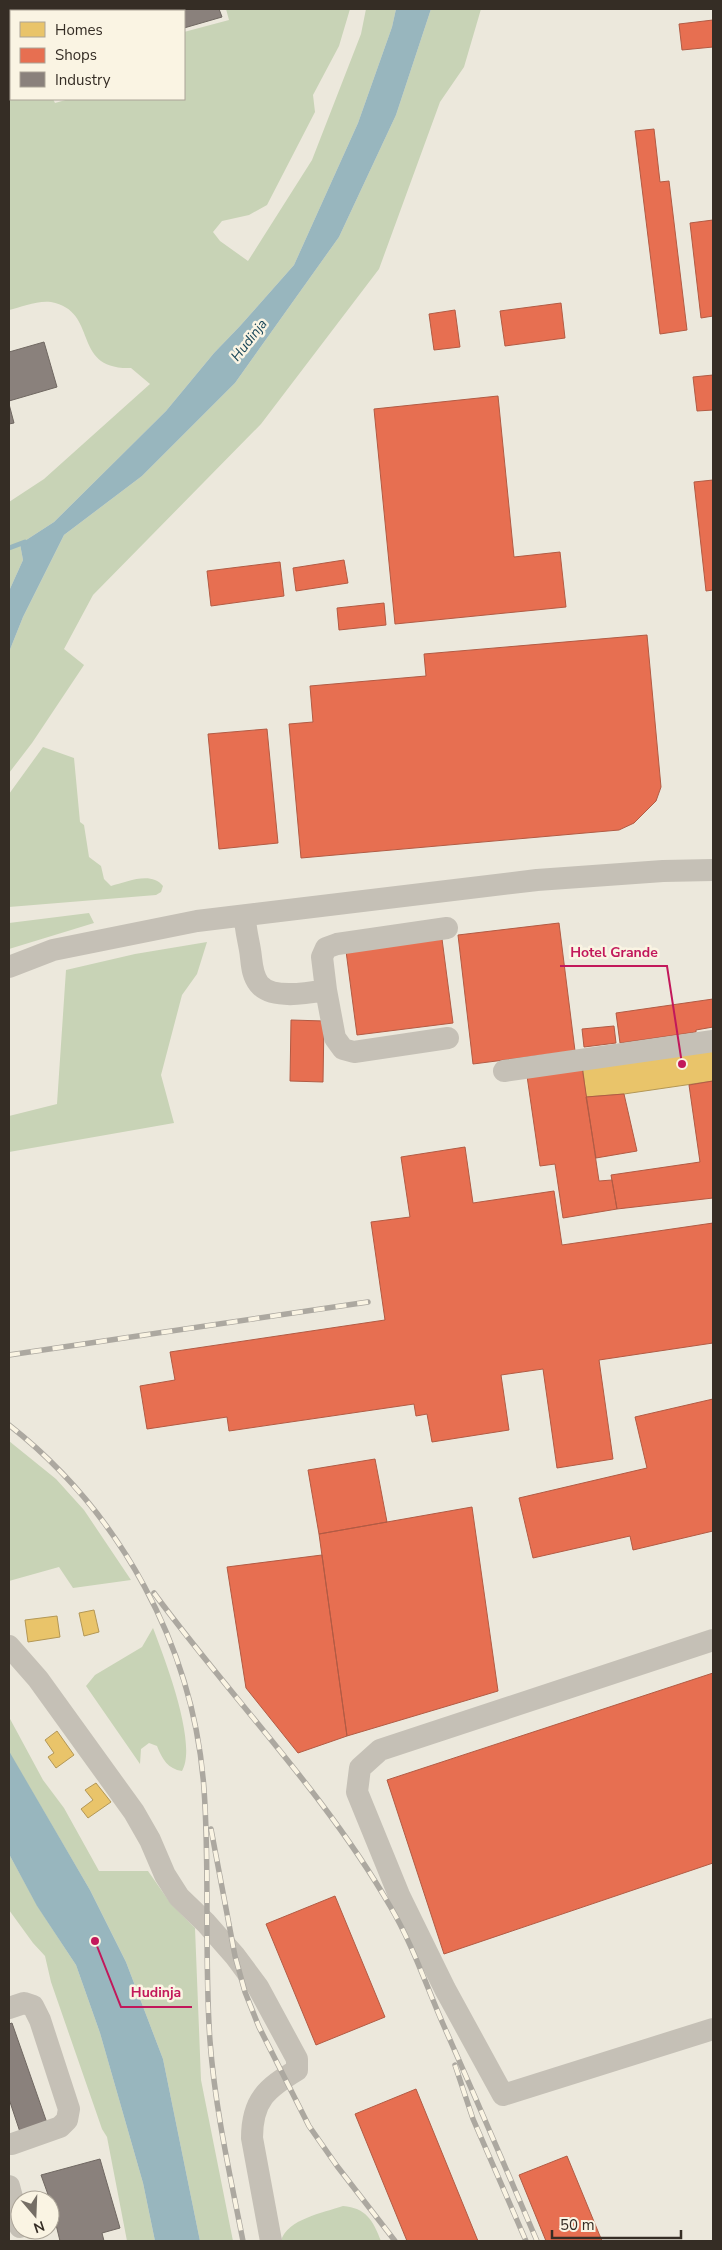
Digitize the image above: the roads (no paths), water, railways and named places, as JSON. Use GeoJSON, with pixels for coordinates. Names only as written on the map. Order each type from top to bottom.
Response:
{"type":"FeatureCollection","features":[{"type":"Feature","properties":{"kind":"street"},"geometry":{"type":"LineString","coordinates":[[9,966],[53,950],[197,921],[537,880],[663,871],[713,870]]}},
{"type":"Feature","properties":{"kind":"street"},"geometry":{"type":"LineString","coordinates":[[245,916],[246,937],[250,949],[252,969],[259,985],[274,993],[302,994],[326,990]]}},
{"type":"Feature","properties":{"kind":"street"},"geometry":{"type":"LineString","coordinates":[[447,928],[337,944],[326,948],[322,957],[335,1038],[343,1049],[354,1052],[448,1038]]}},
{"type":"Feature","properties":{"kind":"street"},"geometry":{"type":"LineString","coordinates":[[504,1071],[713,1041]]}},
{"type":"Feature","properties":{"kind":"street"},"geometry":{"type":"LineString","coordinates":[[713,1640],[380,1750],[360,1768],[357,1792],[403,1903],[444,1989],[503,2096],[713,2030]]}},
{"type":"Feature","properties":{"kind":"street"},"geometry":{"type":"LineString","coordinates":[[9,1646],[38,1679],[134,1812],[150,1840],[165,1875],[179,1897],[218,1936],[258,1987],[297,2059],[297,2070],[273,2084],[261,2099],[252,2122],[252,2138],[271,2241]]}},
{"type":"Feature","properties":{"kind":"street"},"geometry":{"type":"LineString","coordinates":[[9,2008],[24,2002],[33,2006],[40,2020],[69,2109],[67,2120],[60,2127],[9,2144]]}},
{"type":"Feature","properties":{"kind":"water"},"geometry":{"type":"Polygon","coordinates":[[[396,9],[431,9],[396,115],[339,237],[235,383],[142,476],[64,535],[23,617],[9,652],[9,591],[23,560],[20,544],[54,522],[166,411],[214,353],[294,265],[358,123],[392,27],[396,9]]]}},
{"type":"Feature","properties":{"kind":"water"},"geometry":{"type":"Polygon","coordinates":[[[9,1751],[90,1890],[126,1962],[163,2059],[200,2241],[155,2241],[143,2183],[100,2033],[76,1965],[37,1906],[9,1854],[9,1751]]]}},
{"type":"Feature","properties":{"kind":"waterway"},"geometry":{"type":"LineString","coordinates":[[9,548],[25,542]]}},
{"type":"Feature","properties":{"kind":"railway"},"geometry":{"type":"LineString","coordinates":[[9,1355],[368,1302]]}},
{"type":"Feature","properties":{"kind":"railway"},"geometry":{"type":"LineString","coordinates":[[9,1425],[49,1460],[85,1499],[117,1541],[144,1586],[167,1634],[185,1684],[197,1736],[204,1789],[207,1852],[207,1978],[212,2066],[243,2241]]}},
{"type":"Feature","properties":{"kind":"railway"},"geometry":{"type":"LineString","coordinates":[[154,1593],[337,1824],[390,1906],[412,1949],[537,2241]]}},
{"type":"Feature","properties":{"kind":"railway"},"geometry":{"type":"LineString","coordinates":[[211,1829],[235,1956],[245,1992],[259,2027],[309,2126],[337,2166],[395,2241]]}},
{"type":"Feature","properties":{"kind":"railway"},"geometry":{"type":"LineString","coordinates":[[455,2065],[473,2119],[526,2241]]}},
{"type":"Feature","properties":{"kind":"place","name":"Hotel Grande"},"geometry":{"type":"Point","coordinates":[682,1064]}},
{"type":"Feature","properties":{"kind":"place","name":"Hudinja"},"geometry":{"type":"Point","coordinates":[95,1941]}}]}
